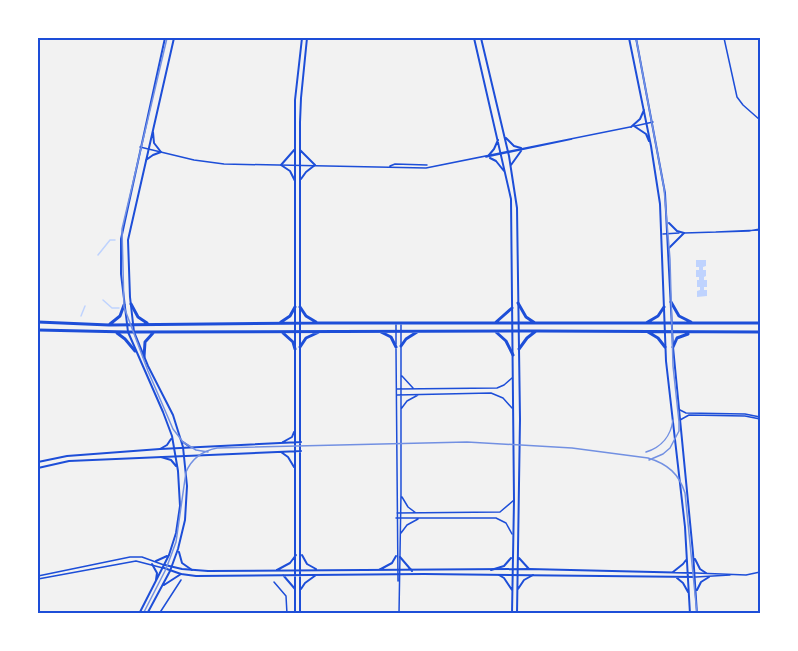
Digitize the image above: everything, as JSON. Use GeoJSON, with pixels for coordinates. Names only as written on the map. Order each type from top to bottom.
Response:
{"type":"FeatureCollection","features":[{"type":"Feature","properties":{"kind":"main road"},"geometry":{"type":"LineString","coordinates":[[671,302],[679,316],[693,323]]}},
{"type":"Feature","properties":{"kind":"main road"},"geometry":{"type":"LineString","coordinates":[[519,303],[526,317],[536,324]]}},
{"type":"Feature","properties":{"kind":"main road"},"geometry":{"type":"LineString","coordinates":[[109,325],[120,316],[124,304]]}},
{"type":"Feature","properties":{"kind":"main road"},"geometry":{"type":"LineString","coordinates":[[131,304],[138,317],[151,324]]}},
{"type":"Feature","properties":{"kind":"main road"},"geometry":{"type":"LineString","coordinates":[[280,323],[298,307],[306,316],[317,322]]}},
{"type":"Feature","properties":{"kind":"main road"},"geometry":{"type":"LineString","coordinates":[[645,324],[658,316],[664,307]]}},
{"type":"Feature","properties":{"kind":"main road"},"geometry":{"type":"LineString","coordinates":[[493,324],[512,308]]}},
{"type":"Feature","properties":{"kind":"main road"},"geometry":{"type":"LineString","coordinates":[[38,322],[109,325],[317,322],[396,324],[760,323]]}},
{"type":"Feature","properties":{"kind":"main road"},"geometry":{"type":"LineString","coordinates":[[38,330],[760,333]]}},
{"type":"Feature","properties":{"kind":"main road"},"geometry":{"type":"LineString","coordinates":[[379,331],[391,338],[396,347]]}},
{"type":"Feature","properties":{"kind":"main road"},"geometry":{"type":"LineString","coordinates":[[401,346],[406,339],[419,331]]}},
{"type":"Feature","properties":{"kind":"main road"},"geometry":{"type":"LineString","coordinates":[[494,331],[506,341],[513,355]]}},
{"type":"Feature","properties":{"kind":"main road"},"geometry":{"type":"LineString","coordinates":[[519,349],[526,338],[538,331]]}},
{"type":"Feature","properties":{"kind":"main road"},"geometry":{"type":"LineString","coordinates":[[115,332],[125,339],[135,351]]}},
{"type":"Feature","properties":{"kind":"main road"},"geometry":{"type":"LineString","coordinates":[[144,357],[146,342],[154,332]]}},
{"type":"Feature","properties":{"kind":"main road"},"geometry":{"type":"LineString","coordinates":[[281,332],[289,337],[296,349]]}},
{"type":"Feature","properties":{"kind":"main road"},"geometry":{"type":"LineString","coordinates":[[300,347],[306,338],[320,332]]}},
{"type":"Feature","properties":{"kind":"main road"},"geometry":{"type":"LineString","coordinates":[[646,332],[658,338],[665,348]]}},
{"type":"Feature","properties":{"kind":"main road"},"geometry":{"type":"LineString","coordinates":[[673,347],[679,337],[696,332]]}},
{"type":"Feature","properties":{"kind":"street"},"geometry":{"type":"LineString","coordinates":[[139,614],[169,555],[176,533],[180,506],[178,469],[172,436],[128,332],[121,274],[120,239],[165,38]]}},
{"type":"Feature","properties":{"kind":"street"},"geometry":{"type":"LineString","coordinates":[[147,614],[171,569],[178,549],[187,502],[181,440],[170,407],[144,357],[134,332],[128,240],[174,38]]}},
{"type":"Feature","properties":{"kind":"street"},"geometry":{"type":"LineString","coordinates":[[298,307],[295,100],[302,38]]}},
{"type":"Feature","properties":{"kind":"street"},"geometry":{"type":"LineString","coordinates":[[298,570],[295,470],[296,349],[301,98],[307,38]]}},
{"type":"Feature","properties":{"kind":"street"},"geometry":{"type":"LineString","coordinates":[[474,38],[511,199],[512,575],[517,614]]}},
{"type":"Feature","properties":{"kind":"street"},"geometry":{"type":"LineString","coordinates":[[481,38],[508,152],[518,208],[518,555],[512,614]]}},
{"type":"Feature","properties":{"kind":"street"},"geometry":{"type":"LineString","coordinates":[[629,38],[651,146],[662,234],[665,348],[687,557],[690,614]]}},
{"type":"Feature","properties":{"kind":"street"},"geometry":{"type":"LineString","coordinates":[[636,38],[663,175],[668,221],[673,347],[697,614]]}},
{"type":"Feature","properties":{"kind":"street"},"geometry":{"type":"LineString","coordinates":[[724,38],[737,97],[742,105],[760,120]]}},
{"type":"Feature","properties":{"kind":"street"},"geometry":{"type":"LineString","coordinates":[[633,126],[640,119],[644,109]]}},
{"type":"Feature","properties":{"kind":"street"},"geometry":{"type":"LineString","coordinates":[[140,147],[207,162],[429,166],[488,157],[653,122]]}},
{"type":"Feature","properties":{"kind":"street"},"geometry":{"type":"LineString","coordinates":[[633,126],[646,134],[651,146]]}},
{"type":"Feature","properties":{"kind":"street"},"geometry":{"type":"LineString","coordinates":[[152,129],[154,143],[161,152]]}},
{"type":"Feature","properties":{"kind":"street"},"geometry":{"type":"LineString","coordinates":[[504,136],[514,146],[521,149]]}},
{"type":"Feature","properties":{"kind":"street"},"geometry":{"type":"LineString","coordinates":[[488,157],[494,150],[498,139]]}},
{"type":"Feature","properties":{"kind":"street"},"geometry":{"type":"LineString","coordinates":[[281,165],[296,147]]}},
{"type":"Feature","properties":{"kind":"street"},"geometry":{"type":"LineString","coordinates":[[511,166],[521,149]]}},
{"type":"Feature","properties":{"kind":"street"},"geometry":{"type":"LineString","coordinates":[[300,150],[315,165]]}},
{"type":"Feature","properties":{"kind":"street"},"geometry":{"type":"LineString","coordinates":[[144,162],[149,156],[161,152]]}},
{"type":"Feature","properties":{"kind":"street"},"geometry":{"type":"LineString","coordinates":[[488,157],[496,161],[506,173]]}},
{"type":"Feature","properties":{"kind":"street"},"geometry":{"type":"LineString","coordinates":[[281,165],[290,171],[296,184]]}},
{"type":"Feature","properties":{"kind":"street"},"geometry":{"type":"LineString","coordinates":[[300,182],[306,172],[315,165]]}},
{"type":"Feature","properties":{"kind":"street"},"geometry":{"type":"LineString","coordinates":[[668,221],[676,231],[684,233]]}},
{"type":"Feature","properties":{"kind":"street"},"geometry":{"type":"LineString","coordinates":[[662,234],[760,230]]}},
{"type":"Feature","properties":{"kind":"street"},"geometry":{"type":"LineString","coordinates":[[669,248],[684,233]]}},
{"type":"Feature","properties":{"kind":"street"},"geometry":{"type":"LineString","coordinates":[[396,324],[396,518],[399,614]]}},
{"type":"Feature","properties":{"kind":"street"},"geometry":{"type":"LineString","coordinates":[[377,571],[387,567],[398,557],[401,533],[401,324]]}},
{"type":"Feature","properties":{"kind":"street"},"geometry":{"type":"LineString","coordinates":[[296,614],[300,552],[301,451],[298,331]]}},
{"type":"Feature","properties":{"kind":"street"},"geometry":{"type":"LineString","coordinates":[[401,372],[410,387],[415,389]]}},
{"type":"Feature","properties":{"kind":"street"},"geometry":{"type":"LineString","coordinates":[[396,389],[497,388],[513,378]]}},
{"type":"Feature","properties":{"kind":"street"},"geometry":{"type":"LineString","coordinates":[[396,394],[491,393],[503,398],[513,409]]}},
{"type":"Feature","properties":{"kind":"street"},"geometry":{"type":"LineString","coordinates":[[401,409],[407,401],[418,394]]}},
{"type":"Feature","properties":{"kind":"street"},"geometry":{"type":"LineString","coordinates":[[679,410],[745,414],[760,418]]}},
{"type":"Feature","properties":{"kind":"street"},"geometry":{"type":"LineString","coordinates":[[680,420],[689,415],[760,418]]}},
{"type":"Feature","properties":{"kind":"street"},"geometry":{"type":"LineString","coordinates":[[280,443],[291,436],[295,429]]}},
{"type":"Feature","properties":{"kind":"street"},"geometry":{"type":"LineString","coordinates":[[160,449],[170,442],[172,436]]}},
{"type":"Feature","properties":{"kind":"street"},"geometry":{"type":"LineString","coordinates":[[181,440],[190,447]]}},
{"type":"Feature","properties":{"kind":"street"},"geometry":{"type":"LineString","coordinates":[[38,462],[67,456],[183,447],[301,442]]}},
{"type":"Feature","properties":{"kind":"street"},"geometry":{"type":"LineString","coordinates":[[38,468],[69,461],[301,451]]}},
{"type":"Feature","properties":{"kind":"street"},"geometry":{"type":"LineString","coordinates":[[280,452],[292,462],[295,470]]}},
{"type":"Feature","properties":{"kind":"street"},"geometry":{"type":"LineString","coordinates":[[161,457],[171,460],[178,469]]}},
{"type":"Feature","properties":{"kind":"street"},"geometry":{"type":"LineString","coordinates":[[402,494],[406,505],[417,513]]}},
{"type":"Feature","properties":{"kind":"street"},"geometry":{"type":"LineString","coordinates":[[396,513],[500,512],[513,500]]}},
{"type":"Feature","properties":{"kind":"street"},"geometry":{"type":"LineString","coordinates":[[396,518],[496,518],[506,523],[513,535]]}},
{"type":"Feature","properties":{"kind":"street"},"geometry":{"type":"LineString","coordinates":[[401,533],[410,523],[420,518]]}},
{"type":"Feature","properties":{"kind":"street"},"geometry":{"type":"LineString","coordinates":[[178,549],[182,563],[192,570]]}},
{"type":"Feature","properties":{"kind":"street"},"geometry":{"type":"LineString","coordinates":[[300,552],[307,564],[317,570]]}},
{"type":"Feature","properties":{"kind":"street"},"geometry":{"type":"LineString","coordinates":[[693,553],[700,569],[706,573]]}},
{"type":"Feature","properties":{"kind":"street"},"geometry":{"type":"LineString","coordinates":[[156,561],[169,555]]}},
{"type":"Feature","properties":{"kind":"street"},"geometry":{"type":"LineString","coordinates":[[277,570],[296,555]]}},
{"type":"Feature","properties":{"kind":"street"},"geometry":{"type":"LineString","coordinates":[[518,555],[522,564],[529,569]]}},
{"type":"Feature","properties":{"kind":"street"},"geometry":{"type":"LineString","coordinates":[[491,570],[504,566],[512,556]]}},
{"type":"Feature","properties":{"kind":"street"},"geometry":{"type":"LineString","coordinates":[[38,578],[130,557],[142,557],[156,561],[164,567]]}},
{"type":"Feature","properties":{"kind":"street"},"geometry":{"type":"LineString","coordinates":[[398,557],[412,571]]}},
{"type":"Feature","properties":{"kind":"street"},"geometry":{"type":"LineString","coordinates":[[672,573],[683,564],[687,557]]}},
{"type":"Feature","properties":{"kind":"street"},"geometry":{"type":"LineString","coordinates":[[38,578],[130,561],[142,561],[181,574],[532,575],[675,578],[706,573],[746,575],[760,572]]}},
{"type":"Feature","properties":{"kind":"street"},"geometry":{"type":"LineString","coordinates":[[152,564],[157,573],[156,583]]}},
{"type":"Feature","properties":{"kind":"street"},"geometry":{"type":"LineString","coordinates":[[171,569],[377,571],[529,569],[688,573],[709,577],[731,575]]}},
{"type":"Feature","properties":{"kind":"street"},"geometry":{"type":"LineString","coordinates":[[162,587],[181,574]]}},
{"type":"Feature","properties":{"kind":"street"},"geometry":{"type":"LineString","coordinates":[[283,575],[292,583],[296,591]]}},
{"type":"Feature","properties":{"kind":"street"},"geometry":{"type":"LineString","coordinates":[[298,575],[300,614]]}},
{"type":"Feature","properties":{"kind":"street"},"geometry":{"type":"LineString","coordinates":[[300,590],[305,582],[316,575]]}},
{"type":"Feature","properties":{"kind":"street"},"geometry":{"type":"LineString","coordinates":[[499,575],[515,592]]}},
{"type":"Feature","properties":{"kind":"street"},"geometry":{"type":"LineString","coordinates":[[515,592],[524,580],[532,575]]}},
{"type":"Feature","properties":{"kind":"street"},"geometry":{"type":"LineString","coordinates":[[696,593],[699,585],[709,577]]}},
{"type":"Feature","properties":{"kind":"street"},"geometry":{"type":"LineString","coordinates":[[675,578],[683,583],[689,595]]}},
{"type":"Feature","properties":{"kind":"street"},"geometry":{"type":"LineString","coordinates":[[159,614],[181,580]]}},
{"type":"Feature","properties":{"kind":"street"},"geometry":{"type":"LineString","coordinates":[[274,582],[286,596],[286,614]]}},
{"type":"Feature","properties":{"kind":"water"},"geometry":{"type":"Polygon","coordinates":[[[696,260],[706,260],[703,270],[706,270],[704,280],[707,280],[707,287],[704,287],[704,290],[707,290],[707,296],[697,297],[700,287],[697,287],[699,277],[696,277],[696,270],[699,270],[699,267],[696,267],[696,260]]]}},
{"type":"Feature","properties":{"kind":"waterway"},"geometry":{"type":"LineString","coordinates":[[98,255],[110,240],[115,240]]}},
{"type":"Feature","properties":{"kind":"waterway"},"geometry":{"type":"LineString","coordinates":[[103,300],[112,308],[119,308]]}},
{"type":"Feature","properties":{"kind":"waterway"},"geometry":{"type":"LineString","coordinates":[[81,316],[85,306]]}},
{"type":"Feature","properties":{"kind":"railway"},"geometry":{"type":"LineString","coordinates":[[167,38],[122,229],[124,307],[173,429],[183,442],[196,450],[208,452]]}},
{"type":"Feature","properties":{"kind":"railway"},"geometry":{"type":"LineString","coordinates":[[636,38],[664,188],[670,259],[673,366],[679,422],[679,431],[670,448],[649,460]]}},
{"type":"Feature","properties":{"kind":"railway"},"geometry":{"type":"LineString","coordinates":[[646,452],[665,440],[673,420]]}},
{"type":"Feature","properties":{"kind":"railway"},"geometry":{"type":"LineString","coordinates":[[143,614],[166,569],[176,542],[186,472],[194,459],[202,453],[217,448],[467,442],[572,448],[648,458],[667,467],[680,480],[685,493],[697,614]]}}]}
